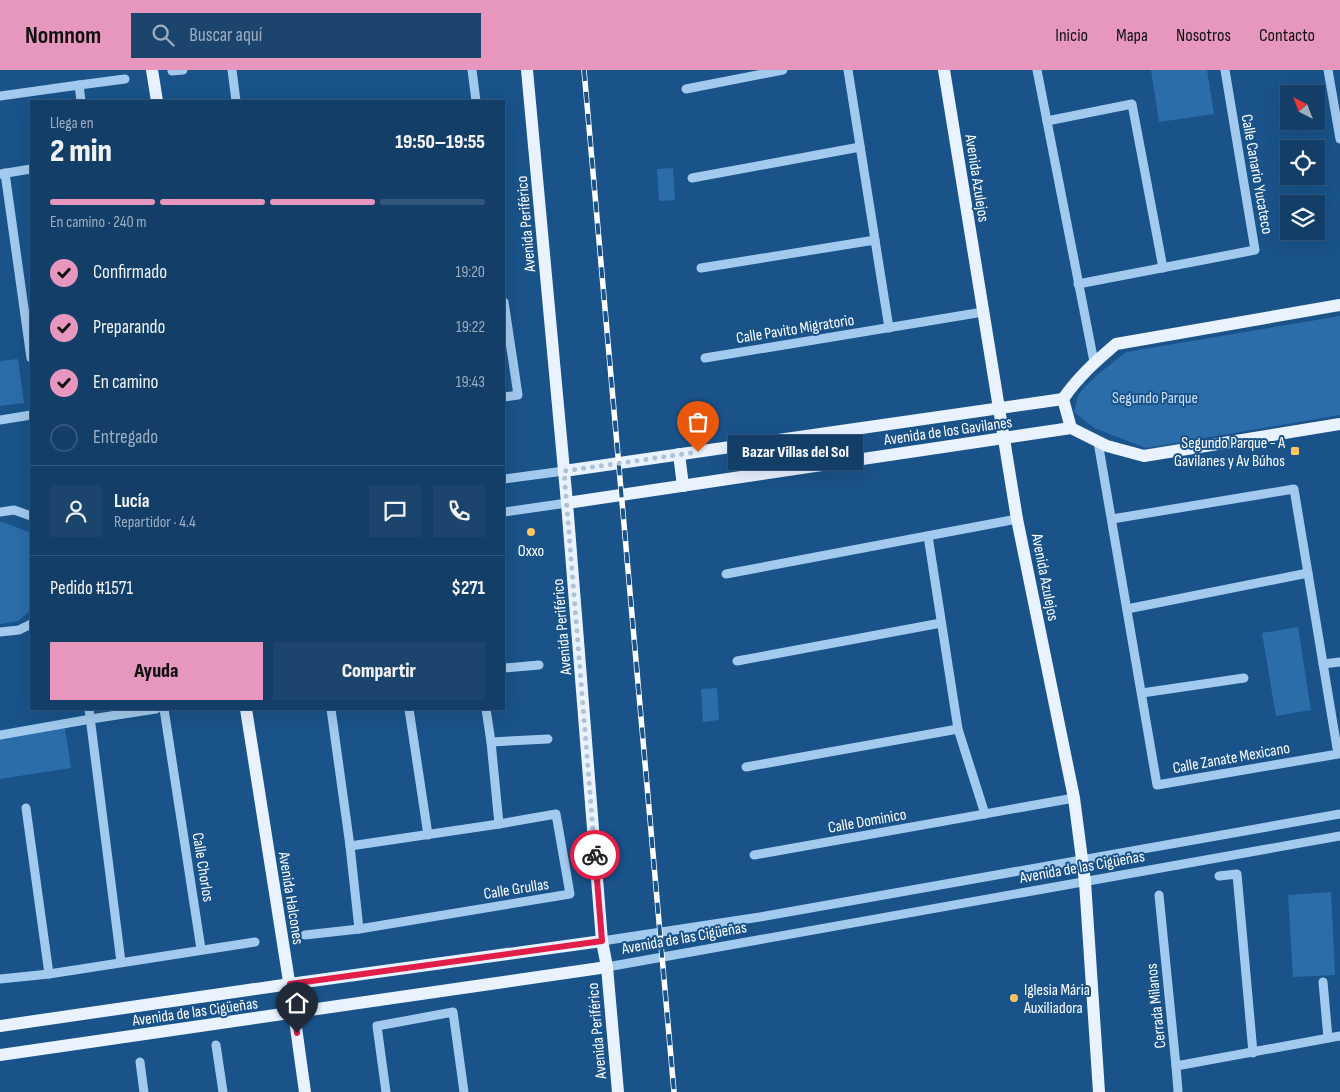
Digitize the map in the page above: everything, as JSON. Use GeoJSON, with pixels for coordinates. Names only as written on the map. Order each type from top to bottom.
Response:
{"type":"FeatureCollection","features":[{"type":"Feature","properties":{"kind":"main road"},"geometry":{"type":"LineString","coordinates":[[152,70],[157,100]]}},
{"type":"Feature","properties":{"kind":"main road","name":"Avenida Periférico"},"geometry":{"type":"LineString","coordinates":[[527,70],[567,503],[602,941],[607,967],[618,1092]]}},
{"type":"Feature","properties":{"kind":"main road","name":"Avenida Azulejos"},"geometry":{"type":"LineString","coordinates":[[944,70],[1017,519],[1074,798],[1085,882],[1099,1092]]}},
{"type":"Feature","properties":{"kind":"main road"},"geometry":{"type":"LineString","coordinates":[[1340,305],[1116,344],[1094,362],[1063,399],[1070,428],[1098,442],[1144,456],[1340,424]]}},
{"type":"Feature","properties":{"kind":"main road","name":"Avenida de los Gavilanes"},"geometry":{"type":"LineString","coordinates":[[564,471],[1063,399]]}},
{"type":"Feature","properties":{"kind":"main road","name":"Avenida de los Gavilanes"},"geometry":{"type":"LineString","coordinates":[[567,503],[1070,428]]}},
{"type":"Feature","properties":{"kind":"main road"},"geometry":{"type":"LineString","coordinates":[[679,454],[683,486]]}},
{"type":"Feature","properties":{"kind":"main road","name":"Avenida Halcones"},"geometry":{"type":"LineString","coordinates":[[246,710],[290,984],[305,1092]]}},
{"type":"Feature","properties":{"kind":"main road","name":"Avenida de las Cigüeñas"},"geometry":{"type":"LineString","coordinates":[[0,1026],[602,941]]}},
{"type":"Feature","properties":{"kind":"main road","name":"Avenida de las Cigüeñas"},"geometry":{"type":"LineString","coordinates":[[0,1055],[607,967]]}},
{"type":"Feature","properties":{"kind":"street"},"geometry":{"type":"LineString","coordinates":[[172,71],[183,70]]}},
{"type":"Feature","properties":{"kind":"street"},"geometry":{"type":"LineString","coordinates":[[232,70],[236,100]]}},
{"type":"Feature","properties":{"kind":"street"},"geometry":{"type":"LineString","coordinates":[[472,70],[476,100]]}},
{"type":"Feature","properties":{"kind":"street"},"geometry":{"type":"LineString","coordinates":[[686,89],[783,70]]}},
{"type":"Feature","properties":{"kind":"street"},"geometry":{"type":"LineString","coordinates":[[848,70],[889,328]]}},
{"type":"Feature","properties":{"kind":"street"},"geometry":{"type":"LineString","coordinates":[[1037,70],[1094,362]]}},
{"type":"Feature","properties":{"kind":"street"},"geometry":{"type":"LineString","coordinates":[[1225,71],[1234,70]]}},
{"type":"Feature","properties":{"kind":"street"},"geometry":{"type":"LineString","coordinates":[[1328,70],[1340,139]]}},
{"type":"Feature","properties":{"kind":"street","name":"Calle Canario Yucateco"},"geometry":{"type":"LineString","coordinates":[[1078,284],[1255,250],[1225,71]]}},
{"type":"Feature","properties":{"kind":"street"},"geometry":{"type":"LineString","coordinates":[[0,96],[125,78]]}},
{"type":"Feature","properties":{"kind":"street"},"geometry":{"type":"LineString","coordinates":[[79,85],[81,100]]}},
{"type":"Feature","properties":{"kind":"street"},"geometry":{"type":"LineString","coordinates":[[1047,121],[1132,104],[1163,268]]}},
{"type":"Feature","properties":{"kind":"street"},"geometry":{"type":"LineString","coordinates":[[692,178],[860,147]]}},
{"type":"Feature","properties":{"kind":"street"},"geometry":{"type":"LineString","coordinates":[[30,170],[3,174],[30,351]]}},
{"type":"Feature","properties":{"kind":"street"},"geometry":{"type":"LineString","coordinates":[[701,268],[875,240]]}},
{"type":"Feature","properties":{"kind":"street"},"geometry":{"type":"LineString","coordinates":[[505,309],[518,395],[505,397]]}},
{"type":"Feature","properties":{"kind":"street","name":"Calle Pavito Migratorio"},"geometry":{"type":"LineString","coordinates":[[705,358],[983,312]]}},
{"type":"Feature","properties":{"kind":"street"},"geometry":{"type":"LineString","coordinates":[[0,420],[30,415]]}},
{"type":"Feature","properties":{"kind":"street","name":"Calle Zanate Mexicano"},"geometry":{"type":"LineString","coordinates":[[1098,442],[1157,785],[1338,754],[1294,489],[1112,520]]}},
{"type":"Feature","properties":{"kind":"street","name":"Avenida de los Gavilanes"},"geometry":{"type":"LineString","coordinates":[[505,479],[564,471]]}},
{"type":"Feature","properties":{"kind":"street","name":"Avenida de los Gavilanes"},"geometry":{"type":"LineString","coordinates":[[505,512],[567,503]]}},
{"type":"Feature","properties":{"kind":"street"},"geometry":{"type":"LineString","coordinates":[[0,512],[14,510],[30,516]]}},
{"type":"Feature","properties":{"kind":"street"},"geometry":{"type":"LineString","coordinates":[[726,574],[1017,519]]}},
{"type":"Feature","properties":{"kind":"street"},"geometry":{"type":"LineString","coordinates":[[928,536],[958,729],[985,814]]}},
{"type":"Feature","properties":{"kind":"street"},"geometry":{"type":"LineString","coordinates":[[1127,608],[1308,573]]}},
{"type":"Feature","properties":{"kind":"street"},"geometry":{"type":"LineString","coordinates":[[738,661],[941,623]]}},
{"type":"Feature","properties":{"kind":"street"},"geometry":{"type":"LineString","coordinates":[[0,632],[19,630],[30,624]]}},
{"type":"Feature","properties":{"kind":"street"},"geometry":{"type":"LineString","coordinates":[[1323,664],[1340,662]]}},
{"type":"Feature","properties":{"kind":"street"},"geometry":{"type":"LineString","coordinates":[[505,668],[539,665]]}},
{"type":"Feature","properties":{"kind":"street"},"geometry":{"type":"LineString","coordinates":[[1142,693],[1244,678]]}},
{"type":"Feature","properties":{"kind":"street"},"geometry":{"type":"LineString","coordinates":[[90,710],[121,962]]}},
{"type":"Feature","properties":{"kind":"street"},"geometry":{"type":"LineString","coordinates":[[0,735],[150,710]]}},
{"type":"Feature","properties":{"kind":"street","name":"Calle Chorlos"},"geometry":{"type":"LineString","coordinates":[[164,710],[202,949]]}},
{"type":"Feature","properties":{"kind":"street"},"geometry":{"type":"LineString","coordinates":[[331,710],[359,928]]}},
{"type":"Feature","properties":{"kind":"street"},"geometry":{"type":"LineString","coordinates":[[409,710],[428,835]]}},
{"type":"Feature","properties":{"kind":"street"},"geometry":{"type":"LineString","coordinates":[[486,710],[499,824]]}},
{"type":"Feature","properties":{"kind":"street"},"geometry":{"type":"LineString","coordinates":[[746,767],[958,729]]}},
{"type":"Feature","properties":{"kind":"street"},"geometry":{"type":"LineString","coordinates":[[491,742],[548,739]]}},
{"type":"Feature","properties":{"kind":"street","name":"Calle Dominico"},"geometry":{"type":"LineString","coordinates":[[754,856],[1074,798]]}},
{"type":"Feature","properties":{"kind":"street"},"geometry":{"type":"LineString","coordinates":[[26,808],[49,974]]}},
{"type":"Feature","properties":{"kind":"street","name":"Calle Grullas"},"geometry":{"type":"LineString","coordinates":[[305,935],[570,894],[556,814],[350,846]]}},
{"type":"Feature","properties":{"kind":"street","name":"Avenida de las Cigüeñas"},"geometry":{"type":"LineString","coordinates":[[602,941],[760,917],[1340,814]]}},
{"type":"Feature","properties":{"kind":"street","name":"Avenida de las Cigüeñas"},"geometry":{"type":"LineString","coordinates":[[607,967],[1340,836]]}},
{"type":"Feature","properties":{"kind":"street"},"geometry":{"type":"LineString","coordinates":[[1219,876],[1237,874],[1253,1053]]}},
{"type":"Feature","properties":{"kind":"street","name":"Cerrada Milanos"},"geometry":{"type":"LineString","coordinates":[[1159,895],[1176,1066],[1340,1036]]}},
{"type":"Feature","properties":{"kind":"street"},"geometry":{"type":"LineString","coordinates":[[0,979],[49,974],[255,942]]}},
{"type":"Feature","properties":{"kind":"street"},"geometry":{"type":"LineString","coordinates":[[1323,982],[1328,1038]]}},
{"type":"Feature","properties":{"kind":"street"},"geometry":{"type":"LineString","coordinates":[[386,1092],[378,1026],[453,1012],[464,1092]]}},
{"type":"Feature","properties":{"kind":"street"},"geometry":{"type":"LineString","coordinates":[[216,1045],[223,1092]]}},
{"type":"Feature","properties":{"kind":"street"},"geometry":{"type":"LineString","coordinates":[[140,1062],[144,1092]]}},
{"type":"Feature","properties":{"kind":"street"},"geometry":{"type":"LineString","coordinates":[[1176,1066],[1178,1091]]}},
{"type":"Feature","properties":{"kind":"green space"},"geometry":{"type":"Polygon","coordinates":[[[1151,70],[1207,70],[1214,114],[1159,122],[1151,70]]]}},
{"type":"Feature","properties":{"kind":"green space"},"geometry":{"type":"Polygon","coordinates":[[[673,168],[675,200],[659,201],[657,169],[673,168]]]}},
{"type":"Feature","properties":{"kind":"green space","name":"Segundo Parque"},"geometry":{"type":"Polygon","coordinates":[[[1340,316],[1340,415],[1146,448],[1094,428],[1074,412],[1078,396],[1083,389],[1126,352],[1340,316]]]}},
{"type":"Feature","properties":{"kind":"green space"},"geometry":{"type":"Polygon","coordinates":[[[18,359],[24,403],[0,406],[0,361],[18,359]]]}},
{"type":"Feature","properties":{"kind":"green space"},"geometry":{"type":"Polygon","coordinates":[[[0,522],[3,522],[30,533],[30,611],[18,621],[0,624],[0,522]]]}},
{"type":"Feature","properties":{"kind":"green space"},"geometry":{"type":"Polygon","coordinates":[[[1298,627],[1311,710],[1276,716],[1262,633],[1298,627]]]}},
{"type":"Feature","properties":{"kind":"green space"},"geometry":{"type":"Polygon","coordinates":[[[717,688],[719,720],[703,722],[701,689],[717,688]]]}},
{"type":"Feature","properties":{"kind":"green space"},"geometry":{"type":"Polygon","coordinates":[[[64,722],[71,768],[0,779],[0,732],[64,722]]]}},
{"type":"Feature","properties":{"kind":"green space"},"geometry":{"type":"Polygon","coordinates":[[[1331,892],[1335,975],[1293,977],[1288,895],[1331,892]]]}},
{"type":"Feature","properties":{"kind":"railway"},"geometry":{"type":"LineString","coordinates":[[584,70],[674,1092]]}},
{"type":"Feature","properties":{"kind":"way so far"},"geometry":{"type":"LineString","coordinates":[[595,855],[564,471],[698,452]]}},
{"type":"Feature","properties":{"kind":"place","name":"Segundo Parque - A Gavilanes y Av Búhos"},"geometry":{"type":"Point","coordinates":[1295,451]}},
{"type":"Feature","properties":{"kind":"place","name":"Bazar Villas del Sol"},"geometry":{"type":"Point","coordinates":[698,452]}},
{"type":"Feature","properties":{"kind":"place","name":"Oxxo"},"geometry":{"type":"Point","coordinates":[531,532]}},
{"type":"Feature","properties":{"kind":"place","name":"Iglesia Mária Auxiliadora"},"geometry":{"type":"Point","coordinates":[1014,998]}},
{"type":"Feature","properties":{"kind":"route"},"geometry":{"type":"LineString","coordinates":[[297,1033],[290,984],[602,941],[595,855]]}}]}
